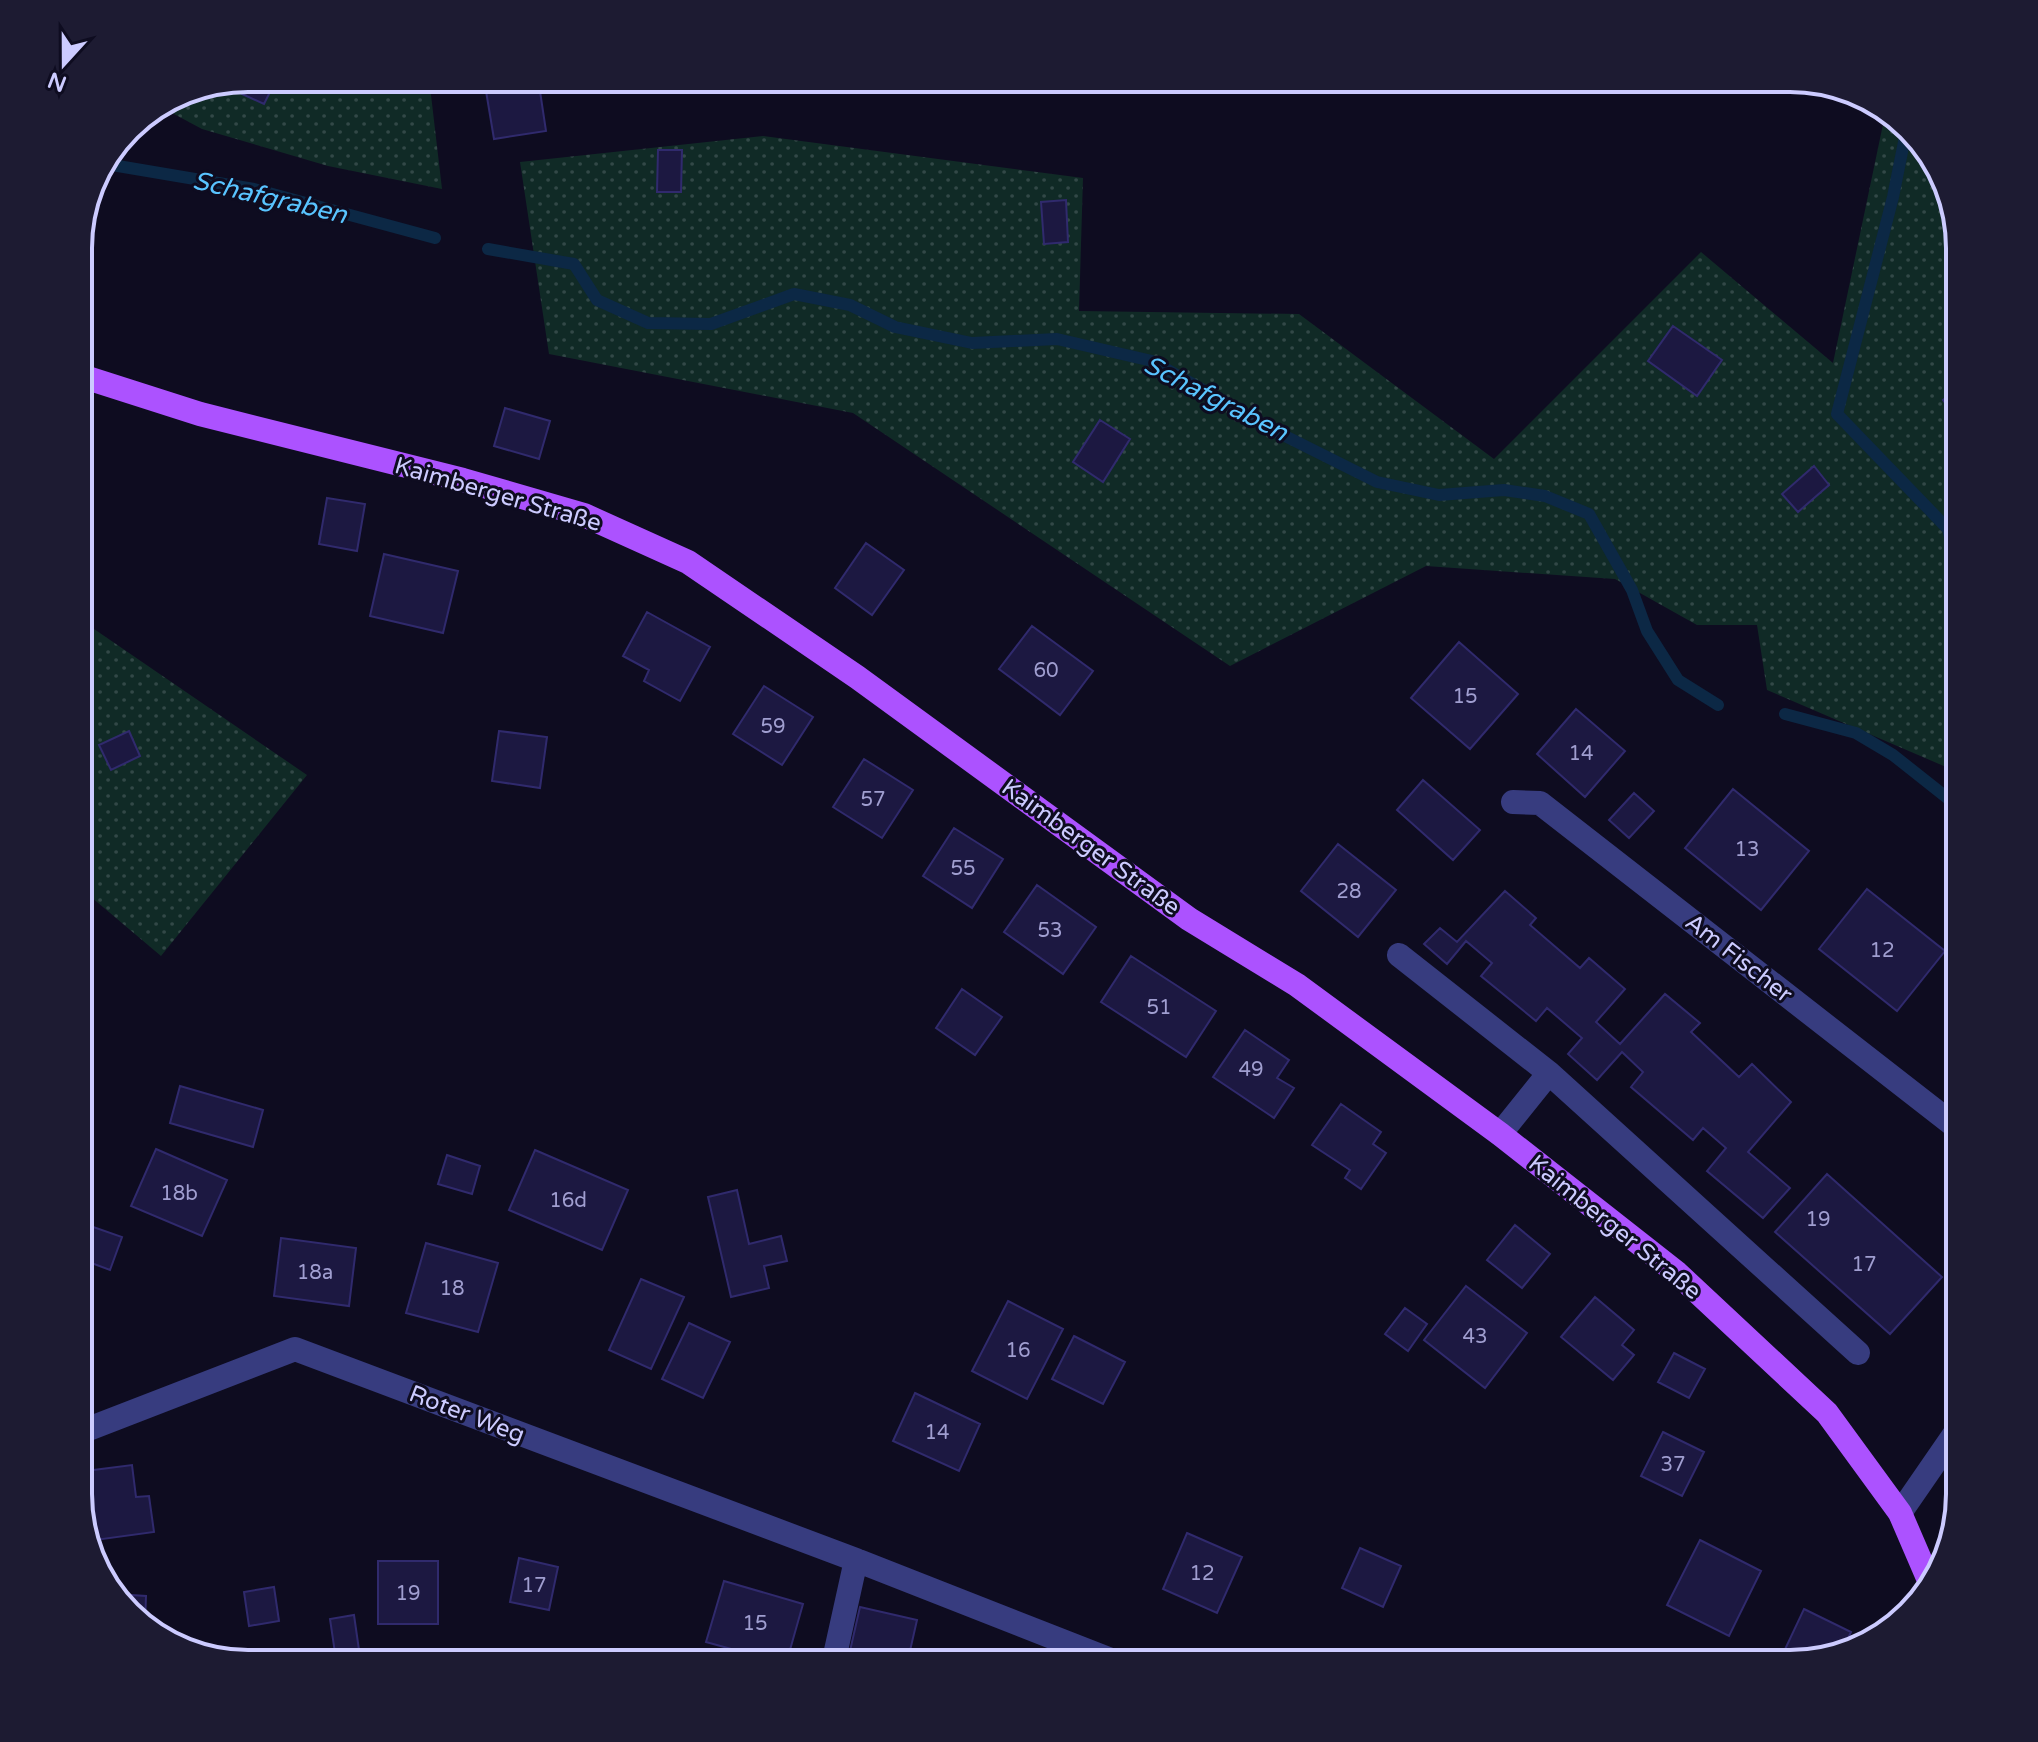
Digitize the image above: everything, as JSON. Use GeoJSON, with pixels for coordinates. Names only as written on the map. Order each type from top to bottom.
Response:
{"type":"FeatureCollection","features":[{"type":"Feature","properties":{"kind":"main road","name":"Kaimberger Straße"},"geometry":{"type":"LineString","coordinates":[[92,379],[200,414],[463,480],[584,515],[688,562],[857,677],[1189,919],[1297,985],[1500,1134],[1677,1273],[1827,1413],[1900,1513],[1925,1572]]}},
{"type":"Feature","properties":{"kind":"street","name":"Am Fischer"},"geometry":{"type":"LineString","coordinates":[[1513,802],[1540,803],[1946,1119]]}},
{"type":"Feature","properties":{"kind":"street"},"geometry":{"type":"LineString","coordinates":[[1399,955],[1549,1073],[1858,1353]]}},
{"type":"Feature","properties":{"kind":"street"},"geometry":{"type":"LineString","coordinates":[[1500,1134],[1549,1073]]}},
{"type":"Feature","properties":{"kind":"street","name":"Roter Weg"},"geometry":{"type":"LineString","coordinates":[[92,1428],[295,1349],[856,1560],[1085,1650]]}},
{"type":"Feature","properties":{"kind":"street"},"geometry":{"type":"LineString","coordinates":[[1900,1513],[1946,1446]]}},
{"type":"Feature","properties":{"kind":"street"},"geometry":{"type":"LineString","coordinates":[[836,1650],[856,1560]]}},
{"type":"Feature","properties":{"kind":"green space"},"geometry":{"type":"Polygon","coordinates":[[[431,92],[442,189],[328,166],[202,129],[171,112],[198,100],[227,93],[431,92]]]}},
{"type":"Feature","properties":{"kind":"green space"},"geometry":{"type":"Polygon","coordinates":[[[1883,123],[1920,161],[1934,188],[1945,227],[1946,767],[1767,690],[1757,625],[1697,625],[1615,579],[1426,566],[1230,666],[853,413],[549,354],[520,162],[763,136],[1083,178],[1079,311],[1299,314],[1494,459],[1701,252],[1833,363],[1883,123]]]}},
{"type":"Feature","properties":{"kind":"green space"},"geometry":{"type":"Polygon","coordinates":[[[92,628],[307,775],[161,956],[92,898],[92,628]]]}},
{"type":"Feature","properties":{"kind":"building"},"geometry":{"type":"Polygon","coordinates":[[[243,92],[270,92],[264,104],[243,92]]]}},
{"type":"Feature","properties":{"kind":"building"},"geometry":{"type":"Polygon","coordinates":[[[486,92],[540,92],[546,131],[494,139],[486,92]]]}},
{"type":"Feature","properties":{"kind":"building"},"geometry":{"type":"Polygon","coordinates":[[[658,150],[682,150],[681,192],[657,192],[658,150]]]}},
{"type":"Feature","properties":{"kind":"building"},"geometry":{"type":"Polygon","coordinates":[[[1066,200],[1068,242],[1044,244],[1041,202],[1066,200]]]}},
{"type":"Feature","properties":{"kind":"building"},"geometry":{"type":"Polygon","coordinates":[[[1673,326],[1722,360],[1697,396],[1648,361],[1673,326]]]}},
{"type":"Feature","properties":{"kind":"building"},"geometry":{"type":"Polygon","coordinates":[[[505,408],[550,421],[539,459],[494,446],[505,408]]]}},
{"type":"Feature","properties":{"kind":"building"},"geometry":{"type":"Polygon","coordinates":[[[1100,420],[1130,439],[1103,482],[1073,462],[1100,420]]]}},
{"type":"Feature","properties":{"kind":"building"},"geometry":{"type":"Polygon","coordinates":[[[1814,466],[1829,485],[1798,512],[1782,494],[1814,466]]]}},
{"type":"Feature","properties":{"kind":"building"},"geometry":{"type":"Polygon","coordinates":[[[327,498],[365,504],[357,551],[319,544],[327,498]]]}},
{"type":"Feature","properties":{"kind":"building"},"geometry":{"type":"Polygon","coordinates":[[[866,543],[904,570],[872,615],[835,588],[866,543]]]}},
{"type":"Feature","properties":{"kind":"building"},"geometry":{"type":"Polygon","coordinates":[[[384,554],[458,571],[443,633],[370,616],[384,554]]]}},
{"type":"Feature","properties":{"kind":"building"},"geometry":{"type":"Polygon","coordinates":[[[647,612],[710,647],[680,701],[644,681],[649,670],[623,656],[647,612]]]}},
{"type":"Feature","properties":{"kind":"building"},"geometry":{"type":"Polygon","coordinates":[[[1032,626],[1093,671],[1060,715],[999,669],[1032,626]]]}},
{"type":"Feature","properties":{"kind":"building"},"geometry":{"type":"Polygon","coordinates":[[[1459,642],[1518,694],[1470,749],[1411,698],[1459,642]]]}},
{"type":"Feature","properties":{"kind":"building"},"geometry":{"type":"Polygon","coordinates":[[[764,686],[813,717],[782,765],[733,734],[764,686]]]}},
{"type":"Feature","properties":{"kind":"building"},"geometry":{"type":"Polygon","coordinates":[[[1576,709],[1625,751],[1585,797],[1537,754],[1576,709]]]}},
{"type":"Feature","properties":{"kind":"building"},"geometry":{"type":"Polygon","coordinates":[[[129,731],[140,756],[111,770],[99,745],[129,731]]]}},
{"type":"Feature","properties":{"kind":"building"},"geometry":{"type":"Polygon","coordinates":[[[499,731],[547,737],[540,788],[492,781],[499,731]]]}},
{"type":"Feature","properties":{"kind":"building"},"geometry":{"type":"Polygon","coordinates":[[[864,759],[913,790],[882,838],[833,807],[864,759]]]}},
{"type":"Feature","properties":{"kind":"building"},"geometry":{"type":"Polygon","coordinates":[[[1423,780],[1480,830],[1453,860],[1397,810],[1423,780]]]}},
{"type":"Feature","properties":{"kind":"building"},"geometry":{"type":"Polygon","coordinates":[[[1733,789],[1809,851],[1761,910],[1685,848],[1733,789]]]}},
{"type":"Feature","properties":{"kind":"building"},"geometry":{"type":"Polygon","coordinates":[[[1634,793],[1654,811],[1629,838],[1609,820],[1634,793]]]}},
{"type":"Feature","properties":{"kind":"building"},"geometry":{"type":"Polygon","coordinates":[[[954,828],[1003,859],[972,908],[923,876],[954,828]]]}},
{"type":"Feature","properties":{"kind":"building"},"geometry":{"type":"Polygon","coordinates":[[[1338,844],[1396,890],[1358,937],[1301,891],[1338,844]]]}},
{"type":"Feature","properties":{"kind":"building"},"geometry":{"type":"Polygon","coordinates":[[[1037,885],[1096,927],[1063,974],[1004,932],[1037,885]]]}},
{"type":"Feature","properties":{"kind":"building"},"geometry":{"type":"Polygon","coordinates":[[[1867,889],[1945,951],[1897,1011],[1819,949],[1867,889]]]}},
{"type":"Feature","properties":{"kind":"building"},"geometry":{"type":"Polygon","coordinates":[[[1505,891],[1536,918],[1530,925],[1580,968],[1589,958],[1625,989],[1596,1022],[1620,1044],[1665,994],[1700,1023],[1691,1032],[1739,1077],[1752,1064],[1791,1102],[1748,1152],[1790,1188],[1763,1218],[1707,1171],[1726,1148],[1703,1128],[1693,1140],[1631,1087],[1643,1072],[1622,1052],[1597,1080],[1568,1054],[1582,1038],[1547,1008],[1536,1021],[1481,976],[1492,963],[1466,941],[1447,964],[1424,944],[1440,928],[1457,942],[1505,891]]]}},
{"type":"Feature","properties":{"kind":"building"},"geometry":{"type":"Polygon","coordinates":[[[1131,956],[1216,1011],[1186,1057],[1101,1002],[1131,956]]]}},
{"type":"Feature","properties":{"kind":"building"},"geometry":{"type":"Polygon","coordinates":[[[962,989],[1002,1017],[975,1055],[936,1028],[962,989]]]}},
{"type":"Feature","properties":{"kind":"building"},"geometry":{"type":"Polygon","coordinates":[[[1245,1030],[1289,1060],[1277,1078],[1294,1088],[1274,1118],[1213,1077],[1245,1030]]]}},
{"type":"Feature","properties":{"kind":"building"},"geometry":{"type":"Polygon","coordinates":[[[180,1086],[263,1110],[253,1147],[170,1123],[180,1086]]]}},
{"type":"Feature","properties":{"kind":"building"},"geometry":{"type":"Polygon","coordinates":[[[1341,1104],[1381,1132],[1373,1144],[1386,1153],[1361,1189],[1345,1178],[1350,1170],[1312,1145],[1341,1104]]]}},
{"type":"Feature","properties":{"kind":"building"},"geometry":{"type":"Polygon","coordinates":[[[156,1149],[227,1180],[202,1236],[131,1206],[156,1149]]]}},
{"type":"Feature","properties":{"kind":"building"},"geometry":{"type":"Polygon","coordinates":[[[535,1150],[628,1190],[602,1250],[509,1210],[535,1150]]]}},
{"type":"Feature","properties":{"kind":"building"},"geometry":{"type":"Polygon","coordinates":[[[447,1155],[480,1166],[472,1194],[438,1184],[447,1155]]]}},
{"type":"Feature","properties":{"kind":"building"},"geometry":{"type":"Polygon","coordinates":[[[1827,1174],[1942,1277],[1890,1334],[1775,1232],[1827,1174]]]}},
{"type":"Feature","properties":{"kind":"building"},"geometry":{"type":"Polygon","coordinates":[[[737,1190],[749,1244],[781,1236],[787,1261],[764,1266],[769,1288],[731,1297],[708,1197],[737,1190]]]}},
{"type":"Feature","properties":{"kind":"building"},"geometry":{"type":"Polygon","coordinates":[[[1515,1225],[1550,1254],[1522,1288],[1487,1260],[1515,1225]]]}},
{"type":"Feature","properties":{"kind":"building"},"geometry":{"type":"Polygon","coordinates":[[[92,1227],[122,1237],[110,1270],[92,1263],[92,1227]]]}},
{"type":"Feature","properties":{"kind":"building"},"geometry":{"type":"Polygon","coordinates":[[[281,1238],[356,1248],[349,1306],[274,1296],[281,1238]]]}},
{"type":"Feature","properties":{"kind":"building"},"geometry":{"type":"Polygon","coordinates":[[[426,1243],[498,1263],[478,1332],[406,1313],[426,1243]]]}},
{"type":"Feature","properties":{"kind":"building"},"geometry":{"type":"Polygon","coordinates":[[[641,1279],[684,1297],[651,1369],[609,1350],[641,1279]]]}},
{"type":"Feature","properties":{"kind":"building"},"geometry":{"type":"Polygon","coordinates":[[[1466,1286],[1527,1333],[1485,1388],[1424,1340],[1466,1286]]]}},
{"type":"Feature","properties":{"kind":"building"},"geometry":{"type":"Polygon","coordinates":[[[1595,1297],[1634,1330],[1622,1345],[1634,1355],[1613,1380],[1561,1337],[1595,1297]]]}},
{"type":"Feature","properties":{"kind":"building"},"geometry":{"type":"Polygon","coordinates":[[[1008,1301],[1063,1329],[1027,1399],[972,1371],[1008,1301]]]}},
{"type":"Feature","properties":{"kind":"building"},"geometry":{"type":"Polygon","coordinates":[[[1405,1308],[1427,1324],[1408,1351],[1385,1334],[1405,1308]]]}},
{"type":"Feature","properties":{"kind":"building"},"geometry":{"type":"Polygon","coordinates":[[[689,1323],[730,1342],[703,1398],[662,1379],[689,1323]]]}},
{"type":"Feature","properties":{"kind":"building"},"geometry":{"type":"Polygon","coordinates":[[[1074,1336],[1125,1362],[1103,1404],[1052,1379],[1074,1336]]]}},
{"type":"Feature","properties":{"kind":"building"},"geometry":{"type":"Polygon","coordinates":[[[1674,1353],[1705,1369],[1689,1398],[1658,1382],[1674,1353]]]}},
{"type":"Feature","properties":{"kind":"building"},"geometry":{"type":"Polygon","coordinates":[[[915,1393],[980,1424],[959,1471],[893,1441],[915,1393]]]}},
{"type":"Feature","properties":{"kind":"building"},"geometry":{"type":"Polygon","coordinates":[[[1663,1432],[1704,1452],[1682,1496],[1641,1476],[1663,1432]]]}},
{"type":"Feature","properties":{"kind":"building"},"geometry":{"type":"Polygon","coordinates":[[[132,1465],[136,1497],[149,1496],[154,1532],[99,1540],[92,1504],[92,1470],[132,1465]]]}},
{"type":"Feature","properties":{"kind":"building"},"geometry":{"type":"Polygon","coordinates":[[[1187,1533],[1242,1557],[1217,1613],[1163,1589],[1187,1533]]]}},
{"type":"Feature","properties":{"kind":"building"},"geometry":{"type":"Polygon","coordinates":[[[1700,1540],[1761,1571],[1729,1636],[1667,1605],[1700,1540]]]}},
{"type":"Feature","properties":{"kind":"building"},"geometry":{"type":"Polygon","coordinates":[[[1360,1548],[1401,1566],[1383,1607],[1342,1588],[1360,1548]]]}},
{"type":"Feature","properties":{"kind":"building"},"geometry":{"type":"Polygon","coordinates":[[[519,1558],[558,1567],[549,1610],[510,1602],[519,1558]]]}},
{"type":"Feature","properties":{"kind":"building"},"geometry":{"type":"Polygon","coordinates":[[[378,1561],[438,1561],[438,1624],[378,1624],[378,1561]]]}},
{"type":"Feature","properties":{"kind":"building"},"geometry":{"type":"Polygon","coordinates":[[[724,1581],[803,1604],[790,1650],[735,1650],[706,1642],[724,1581]]]}},
{"type":"Feature","properties":{"kind":"building"},"geometry":{"type":"Polygon","coordinates":[[[274,1587],[279,1621],[249,1626],[244,1592],[274,1587]]]}},
{"type":"Feature","properties":{"kind":"building"},"geometry":{"type":"Polygon","coordinates":[[[129,1595],[146,1596],[145,1611],[129,1595]]]}},
{"type":"Feature","properties":{"kind":"building"},"geometry":{"type":"Polygon","coordinates":[[[860,1607],[917,1620],[910,1650],[850,1650],[860,1607]]]}},
{"type":"Feature","properties":{"kind":"building"},"geometry":{"type":"Polygon","coordinates":[[[1804,1609],[1851,1632],[1848,1639],[1831,1645],[1785,1650],[1804,1609]]]}},
{"type":"Feature","properties":{"kind":"building"},"geometry":{"type":"Polygon","coordinates":[[[354,1615],[359,1650],[335,1650],[330,1619],[354,1615]]]}},
{"type":"Feature","properties":{"kind":"waterway"},"geometry":{"type":"LineString","coordinates":[[1904,142],[1893,197],[1837,414],[1946,527]]}},
{"type":"Feature","properties":{"kind":"waterway","name":"Schafgraben"},"geometry":{"type":"LineString","coordinates":[[115,166],[254,189],[435,238]]}},
{"type":"Feature","properties":{"kind":"waterway","name":"Schafgraben"},"geometry":{"type":"LineString","coordinates":[[488,249],[574,264],[597,300],[648,323],[711,324],[794,294],[850,305],[895,327],[972,343],[1057,339],[1152,361],[1279,433],[1377,482],[1439,495],[1504,490],[1545,496],[1589,514],[1632,590],[1647,631],[1678,680],[1718,705]]}},
{"type":"Feature","properties":{"kind":"waterway","name":"Schafgraben"},"geometry":{"type":"LineString","coordinates":[[1785,714],[1856,733],[1893,755],[1946,797]]}}]}
